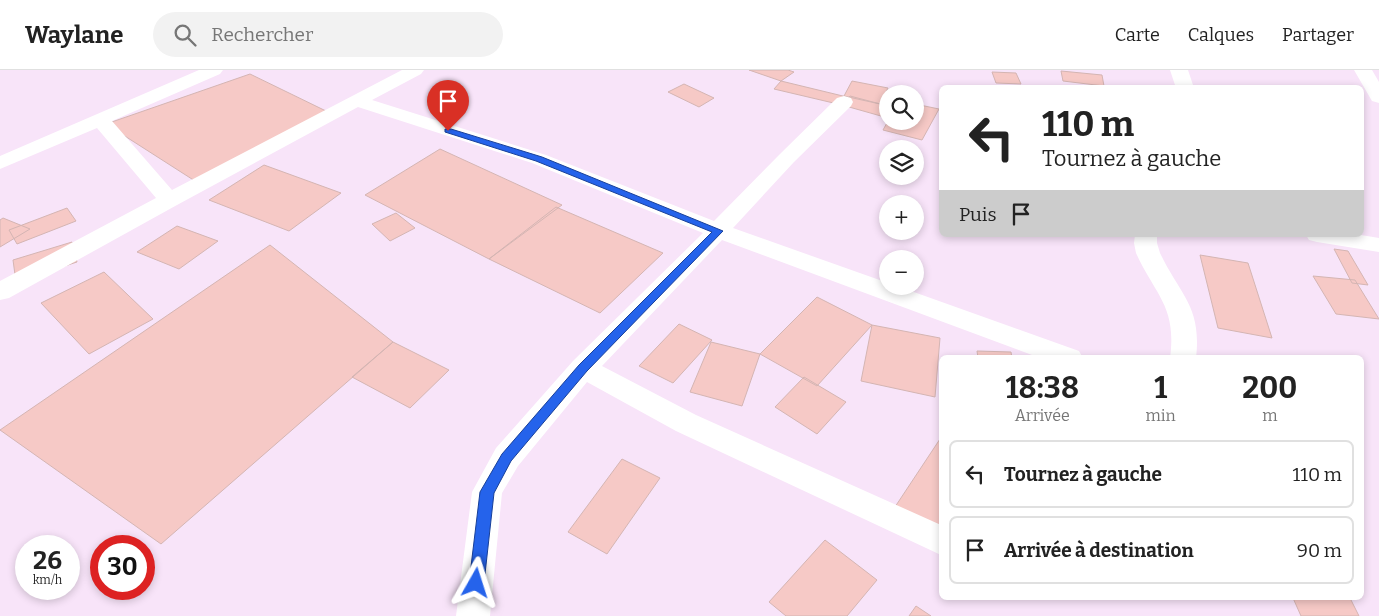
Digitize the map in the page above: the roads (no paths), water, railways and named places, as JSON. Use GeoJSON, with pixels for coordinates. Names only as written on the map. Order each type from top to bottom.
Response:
{"type":"FeatureCollection","features":[{"type":"Feature","properties":{"kind":"street"},"geometry":{"type":"LineString","coordinates":[[0,163],[214,70]]}},
{"type":"Feature","properties":{"kind":"street"},"geometry":{"type":"LineString","coordinates":[[0,292],[415,70]]}},
{"type":"Feature","properties":{"kind":"street"},"geometry":{"type":"LineString","coordinates":[[1180,70],[1183,85]]}},
{"type":"Feature","properties":{"kind":"street"},"geometry":{"type":"LineString","coordinates":[[1363,70],[1379,97]]}},
{"type":"Feature","properties":{"kind":"street"},"geometry":{"type":"LineString","coordinates":[[357,101],[539,159],[718,231],[1062,355]]}},
{"type":"Feature","properties":{"kind":"street"},"geometry":{"type":"LineString","coordinates":[[473,616],[487,492],[506,458],[583,368],[844,102]]}},
{"type":"Feature","properties":{"kind":"street"},"geometry":{"type":"LineString","coordinates":[[101,120],[169,200]]}},
{"type":"Feature","properties":{"kind":"street"},"geometry":{"type":"LineString","coordinates":[[1145,237],[1144,240],[1154,266],[1182,314],[1185,340],[1183,355]]}},
{"type":"Feature","properties":{"kind":"street"},"geometry":{"type":"LineString","coordinates":[[1329,237],[1379,245]]}},
{"type":"Feature","properties":{"kind":"street"},"geometry":{"type":"LineString","coordinates":[[583,368],[686,423],[880,510],[939,539]]}}]}
